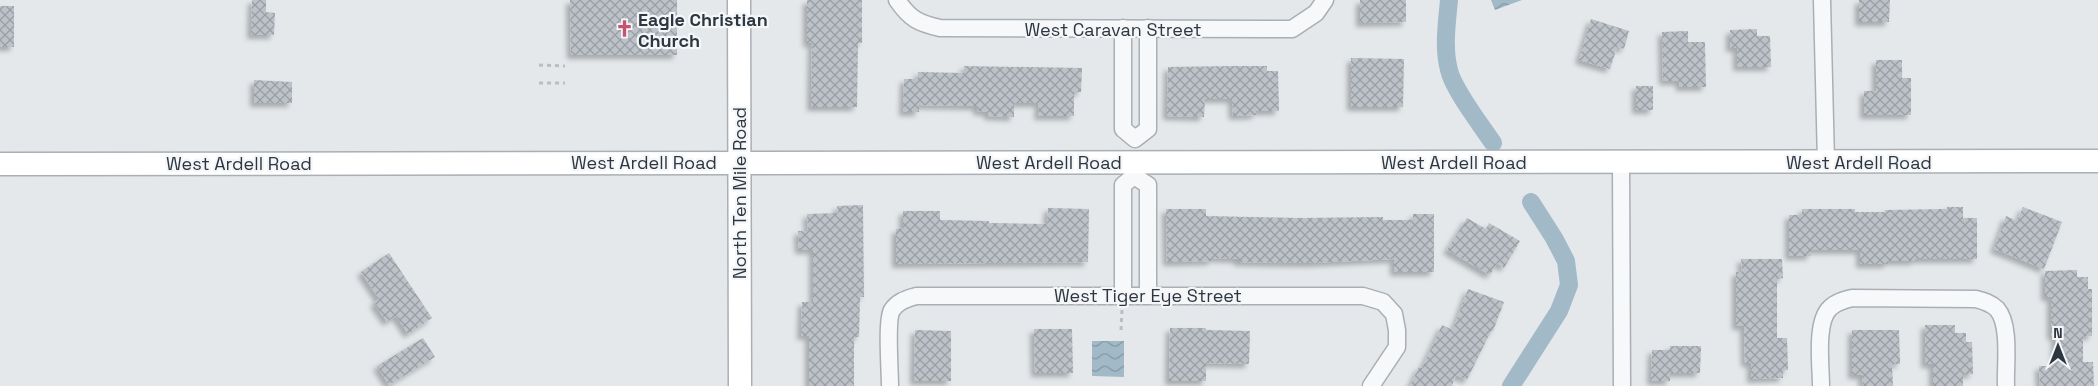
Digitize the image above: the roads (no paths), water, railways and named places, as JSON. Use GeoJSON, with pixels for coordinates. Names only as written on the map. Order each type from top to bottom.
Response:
{"type":"FeatureCollection","features":[{"type":"Feature","properties":{"kind":"street","name":"North Ten Mile Road"},"geometry":{"type":"LineString","coordinates":[[739,0],[740,386]]}},
{"type":"Feature","properties":{"kind":"street","name":"West Caravan Street"},"geometry":{"type":"LineString","coordinates":[[897,0],[907,15],[922,24],[940,28],[1292,29],[1321,7]]}},
{"type":"Feature","properties":{"kind":"street"},"geometry":{"type":"LineString","coordinates":[[1822,0],[1826,162]]}},
{"type":"Feature","properties":{"kind":"street"},"geometry":{"type":"LineString","coordinates":[[1123,28],[1123,129],[1135,139]]}},
{"type":"Feature","properties":{"kind":"street"},"geometry":{"type":"LineString","coordinates":[[1135,139],[1148,129],[1148,28]]}},
{"type":"Feature","properties":{"kind":"street"},"geometry":{"type":"LineString","coordinates":[[1123,295],[1123,186],[1134,169],[1135,139]]}},
{"type":"Feature","properties":{"kind":"street","name":"West Ardell Road"},"geometry":{"type":"LineString","coordinates":[[0,164],[739,162],[1134,169],[1621,162],[2098,161]]}},
{"type":"Feature","properties":{"kind":"street"},"geometry":{"type":"LineString","coordinates":[[1621,162],[1622,386]]}},
{"type":"Feature","properties":{"kind":"street"},"geometry":{"type":"LineString","coordinates":[[1134,169],[1148,186],[1148,295]]}},
{"type":"Feature","properties":{"kind":"street","name":"West Tiger Eye Street"},"geometry":{"type":"LineString","coordinates":[[890,386],[890,315],[898,303],[916,296],[1148,295],[1363,296],[1383,302],[1394,314],[1397,330],[1397,347],[1371,386]]}},
{"type":"Feature","properties":{"kind":"street"},"geometry":{"type":"LineString","coordinates":[[1821,386],[1820,331],[1829,308],[1852,298],[1976,298],[1989,303],[1997,310],[2005,328],[2006,386]]}},
{"type":"Feature","properties":{"kind":"water"},"geometry":{"type":"Polygon","coordinates":[[[1491,0],[1522,0],[1495,10],[1491,0]]]}},
{"type":"Feature","properties":{"kind":"water"},"geometry":{"type":"Polygon","coordinates":[[[1092,341],[1124,341],[1124,377],[1092,376],[1092,341]]]}},
{"type":"Feature","properties":{"kind":"waterway"},"geometry":{"type":"LineString","coordinates":[[1449,0],[1446,44],[1449,70],[1462,97],[1493,143]]}},
{"type":"Feature","properties":{"kind":"waterway"},"geometry":{"type":"LineString","coordinates":[[1511,386],[1559,311],[1569,285],[1566,261],[1531,202]]}},
{"type":"Feature","properties":{"kind":"place","name":"Eagle Christian Church"},"geometry":{"type":"Point","coordinates":[624,29]}}]}
